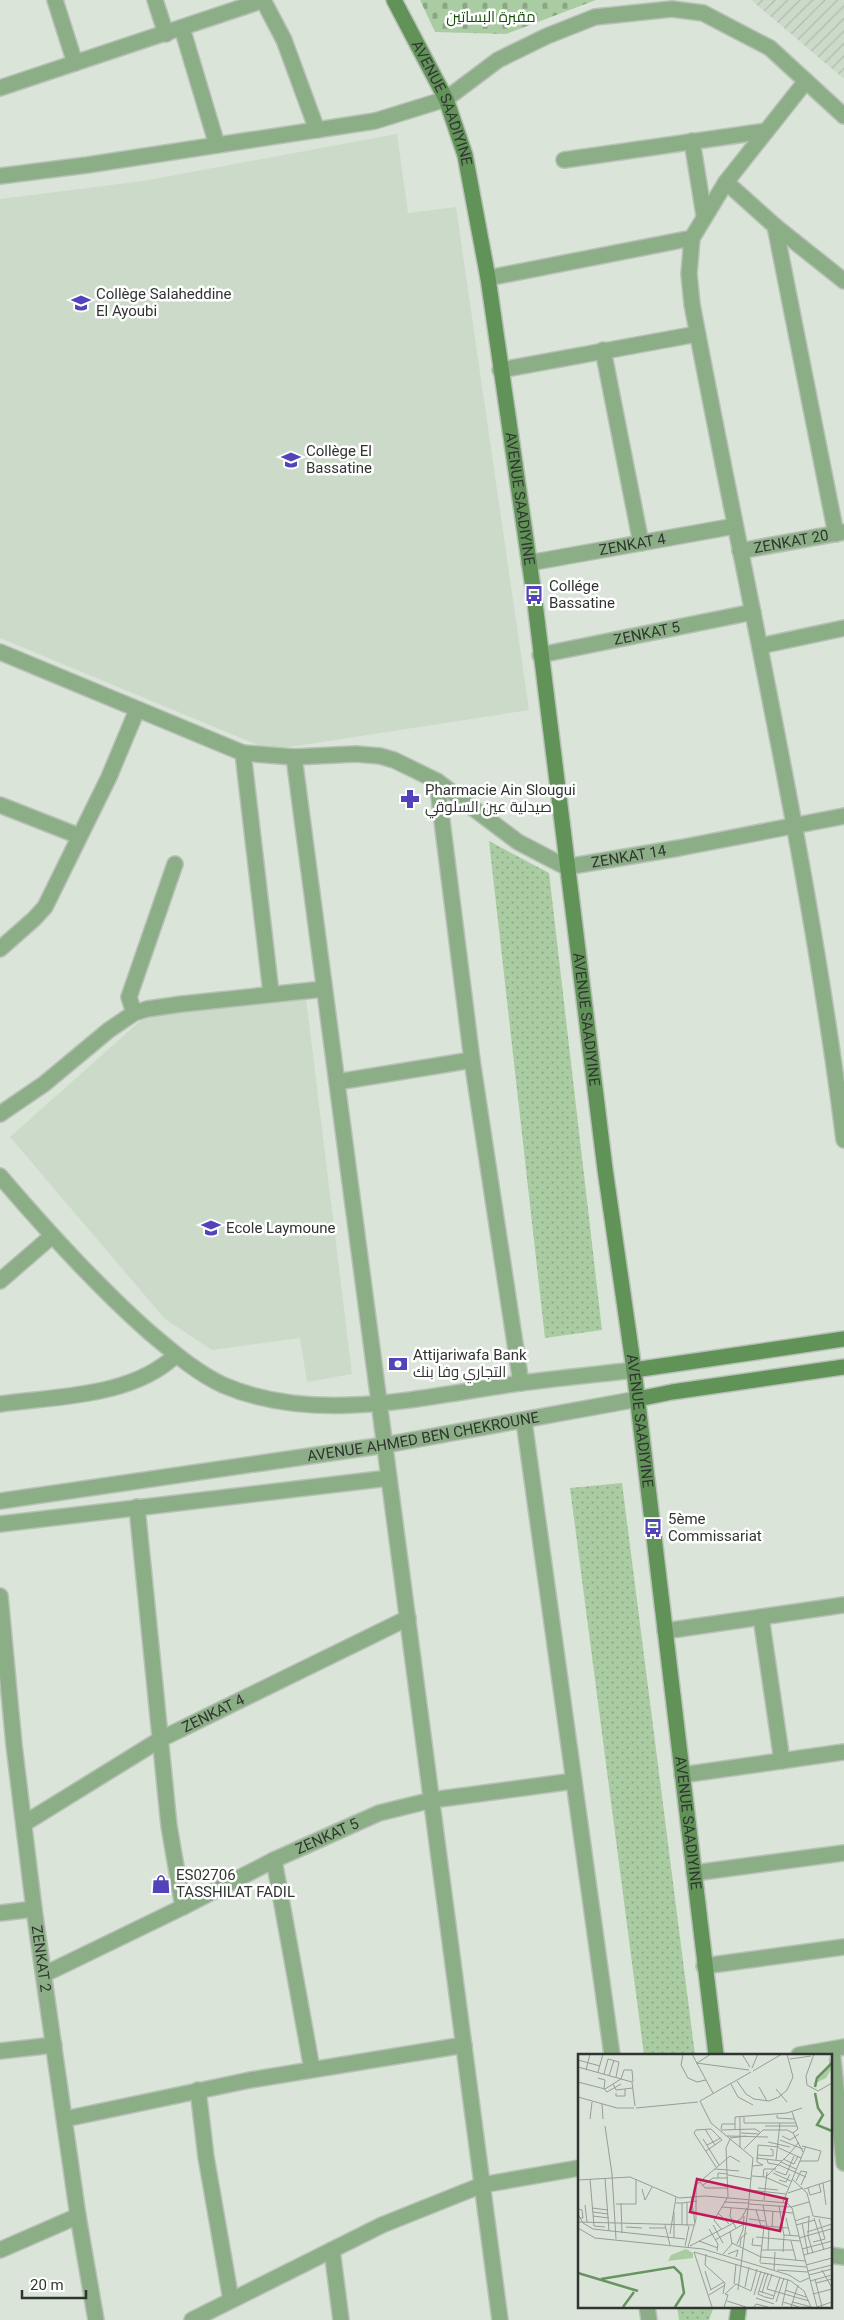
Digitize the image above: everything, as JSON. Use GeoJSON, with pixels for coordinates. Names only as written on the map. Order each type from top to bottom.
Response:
{"type":"FeatureCollection","features":[{"type":"Feature","properties":{"kind":"main road","name":"AVENUE SAADIYINE"},"geometry":{"type":"LineString","coordinates":[[394,0],[446,99],[465,155],[488,278],[528,563],[566,867],[594,1067],[606,1178],[638,1399],[716,2054]]}},
{"type":"Feature","properties":{"kind":"main road"},"geometry":{"type":"LineString","coordinates":[[634,1370],[844,1339]]}},
{"type":"Feature","properties":{"kind":"main road","name":"AVENUE AHMED BEN CHEKROUNE"},"geometry":{"type":"LineString","coordinates":[[638,1399],[672,1392],[844,1367]]}},
{"type":"Feature","properties":{"kind":"street"},"geometry":{"type":"LineString","coordinates":[[55,0],[75,63]]}},
{"type":"Feature","properties":{"kind":"street"},"geometry":{"type":"LineString","coordinates":[[155,0],[166,34]]}},
{"type":"Feature","properties":{"kind":"street"},"geometry":{"type":"LineString","coordinates":[[0,88],[263,0],[284,40],[317,130]]}},
{"type":"Feature","properties":{"kind":"street"},"geometry":{"type":"LineString","coordinates":[[0,176],[375,121],[446,99],[498,60],[547,36],[595,17],[672,9],[703,13],[770,48],[844,116]]}},
{"type":"Feature","properties":{"kind":"street"},"geometry":{"type":"LineString","coordinates":[[182,28],[217,145]]}},
{"type":"Feature","properties":{"kind":"street"},"geometry":{"type":"LineString","coordinates":[[806,82],[726,182],[704,215],[692,238],[689,274],[697,334],[760,646],[793,826],[838,1037],[844,1140]]}},
{"type":"Feature","properties":{"kind":"street"},"geometry":{"type":"LineString","coordinates":[[564,160],[766,131]]}},
{"type":"Feature","properties":{"kind":"street"},"geometry":{"type":"LineString","coordinates":[[692,141],[704,215]]}},
{"type":"Feature","properties":{"kind":"street"},"geometry":{"type":"LineString","coordinates":[[726,182],[775,226],[844,281]]}},
{"type":"Feature","properties":{"kind":"street"},"geometry":{"type":"LineString","coordinates":[[775,226],[840,533]]}},
{"type":"Feature","properties":{"kind":"street"},"geometry":{"type":"LineString","coordinates":[[488,278],[692,238]]}},
{"type":"Feature","properties":{"kind":"street"},"geometry":{"type":"LineString","coordinates":[[500,370],[697,334]]}},
{"type":"Feature","properties":{"kind":"street"},"geometry":{"type":"LineString","coordinates":[[603,350],[641,544]]}},
{"type":"Feature","properties":{"kind":"street","name":"ZENKAT 4"},"geometry":{"type":"LineString","coordinates":[[528,563],[735,526]]}},
{"type":"Feature","properties":{"kind":"street","name":"ZENKAT 20"},"geometry":{"type":"LineString","coordinates":[[740,551],[840,533]]}},
{"type":"Feature","properties":{"kind":"street","name":"ZENKAT 5"},"geometry":{"type":"LineString","coordinates":[[540,655],[753,612]]}},
{"type":"Feature","properties":{"kind":"street"},"geometry":{"type":"LineString","coordinates":[[760,646],[844,628]]}},
{"type":"Feature","properties":{"kind":"street"},"geometry":{"type":"LineString","coordinates":[[0,652],[243,754],[294,757],[356,754],[380,756],[412,767],[437,781],[518,842],[566,867]]}},
{"type":"Feature","properties":{"kind":"street"},"geometry":{"type":"LineString","coordinates":[[0,949],[45,907],[113,768],[137,710]]}},
{"type":"Feature","properties":{"kind":"street"},"geometry":{"type":"LineString","coordinates":[[243,754],[271,994]]}},
{"type":"Feature","properties":{"kind":"street"},"geometry":{"type":"LineString","coordinates":[[294,757],[500,2320]]}},
{"type":"Feature","properties":{"kind":"street"},"geometry":{"type":"LineString","coordinates":[[437,781],[472,1060],[520,1383]]}},
{"type":"Feature","properties":{"kind":"street"},"geometry":{"type":"LineString","coordinates":[[0,805],[79,836]]}},
{"type":"Feature","properties":{"kind":"street","name":"ZENKAT 14"},"geometry":{"type":"LineString","coordinates":[[566,867],[678,848],[844,816]]}},
{"type":"Feature","properties":{"kind":"street"},"geometry":{"type":"LineString","coordinates":[[134,1013],[129,997],[175,864]]}},
{"type":"Feature","properties":{"kind":"street"},"geometry":{"type":"LineString","coordinates":[[0,1114],[44,1084],[109,1030],[134,1013],[174,1005],[324,989]]}},
{"type":"Feature","properties":{"kind":"street"},"geometry":{"type":"LineString","coordinates":[[337,1082],[472,1060]]}},
{"type":"Feature","properties":{"kind":"street"},"geometry":{"type":"LineString","coordinates":[[0,1176],[52,1236],[106,1291],[176,1355],[221,1384],[276,1402],[324,1405],[379,1403],[520,1383],[634,1370]]}},
{"type":"Feature","properties":{"kind":"street"},"geometry":{"type":"LineString","coordinates":[[0,1281],[52,1236]]}},
{"type":"Feature","properties":{"kind":"street"},"geometry":{"type":"LineString","coordinates":[[0,1404],[102,1391],[130,1384],[157,1372],[176,1355]]}},
{"type":"Feature","properties":{"kind":"street","name":"AVENUE AHMED BEN CHEKROUNE"},"geometry":{"type":"LineString","coordinates":[[0,1501],[385,1445],[638,1399]]}},
{"type":"Feature","properties":{"kind":"street"},"geometry":{"type":"LineString","coordinates":[[524,1421],[612,2054]]}},
{"type":"Feature","properties":{"kind":"street"},"geometry":{"type":"LineString","coordinates":[[0,1524],[389,1478]]}},
{"type":"Feature","properties":{"kind":"street"},"geometry":{"type":"LineString","coordinates":[[137,1507],[169,1826],[183,1907]]}},
{"type":"Feature","properties":{"kind":"street","name":"ZENKAT 2"},"geometry":{"type":"LineString","coordinates":[[0,1596],[14,1745],[34,1909],[45,1974],[78,2216],[96,2320]]}},
{"type":"Feature","properties":{"kind":"street"},"geometry":{"type":"LineString","coordinates":[[665,1630],[844,1605]]}},
{"type":"Feature","properties":{"kind":"street"},"geometry":{"type":"LineString","coordinates":[[761,1617],[782,1761]]}},
{"type":"Feature","properties":{"kind":"street","name":"ZENKAT 4"},"geometry":{"type":"LineString","coordinates":[[25,1823],[161,1739],[408,1618]]}},
{"type":"Feature","properties":{"kind":"street"},"geometry":{"type":"LineString","coordinates":[[682,1775],[844,1752]]}},
{"type":"Feature","properties":{"kind":"street","name":"ZENKAT 5"},"geometry":{"type":"LineString","coordinates":[[45,1974],[183,1907],[216,1888],[274,1860],[379,1814],[432,1800],[574,1781]]}},
{"type":"Feature","properties":{"kind":"street"},"geometry":{"type":"LineString","coordinates":[[694,1873],[844,1853]]}},
{"type":"Feature","properties":{"kind":"street"},"geometry":{"type":"LineString","coordinates":[[274,1860],[312,2069]]}},
{"type":"Feature","properties":{"kind":"street"},"geometry":{"type":"LineString","coordinates":[[0,1913],[34,1909]]}},
{"type":"Feature","properties":{"kind":"street"},"geometry":{"type":"LineString","coordinates":[[704,1966],[844,1947]]}},
{"type":"Feature","properties":{"kind":"street"},"geometry":{"type":"LineString","coordinates":[[0,2051],[54,2045]]}},
{"type":"Feature","properties":{"kind":"street"},"geometry":{"type":"LineString","coordinates":[[65,2119],[198,2090],[312,2069],[464,2045]]}},
{"type":"Feature","properties":{"kind":"street"},"geometry":{"type":"LineString","coordinates":[[806,2054],[838,2049],[844,2163]]}},
{"type":"Feature","properties":{"kind":"street"},"geometry":{"type":"LineString","coordinates":[[198,2090],[206,2157],[231,2300]]}},
{"type":"Feature","properties":{"kind":"street"},"geometry":{"type":"LineString","coordinates":[[192,2320],[382,2225],[482,2185],[578,2168]]}},
{"type":"Feature","properties":{"kind":"street"},"geometry":{"type":"LineString","coordinates":[[0,2250],[78,2216]]}},
{"type":"Feature","properties":{"kind":"street"},"geometry":{"type":"LineString","coordinates":[[332,2250],[341,2320]]}},
{"type":"Feature","properties":{"kind":"shaded area"},"geometry":{"type":"Polygon","coordinates":[[[751,0],[844,0],[844,79],[751,0]]]}},
{"type":"Feature","properties":{"kind":"shaded area","name":"Collège El Bassatine"},"geometry":{"type":"Polygon","coordinates":[[[397,134],[408,213],[456,207],[529,710],[270,750],[0,638],[0,199],[143,181],[397,134]]]}},
{"type":"Feature","properties":{"kind":"shaded area","name":"Ecole Laymoune"},"geometry":{"type":"Polygon","coordinates":[[[306,998],[352,1374],[307,1382],[300,1338],[212,1350],[165,1319],[10,1137],[148,1014],[306,998]]]}},
{"type":"Feature","properties":{"kind":"green space","name":"مقبرة البساتين"},"geometry":{"type":"Polygon","coordinates":[[[420,0],[596,0],[506,34],[435,32],[420,0]]]}},
{"type":"Feature","properties":{"kind":"green space"},"geometry":{"type":"Polygon","coordinates":[[[489,841],[549,873],[602,1330],[545,1338],[489,841]]]}},
{"type":"Feature","properties":{"kind":"green space"},"geometry":{"type":"Polygon","coordinates":[[[622,1483],[695,2054],[644,2054],[570,1488],[622,1483]]]}},
{"type":"Feature","properties":{"kind":"green space"},"geometry":{"type":"Polygon","coordinates":[[[677,2308],[713,2308],[709,2320],[679,2320],[677,2308]]]}},
{"type":"Feature","properties":{"kind":"place","name":"Collège Salaheddine El Ayoubi"},"geometry":{"type":"Point","coordinates":[81,303]}},
{"type":"Feature","properties":{"kind":"place","name":"Collège El Bassatine"},"geometry":{"type":"Point","coordinates":[291,460]}},
{"type":"Feature","properties":{"kind":"place","name":"Collége Bassatine"},"geometry":{"type":"Point","coordinates":[534,595]}},
{"type":"Feature","properties":{"kind":"place","name":"Pharmacie Ain Slougui صيدلية عين السلوقي"},"geometry":{"type":"Point","coordinates":[410,799]}},
{"type":"Feature","properties":{"kind":"place","name":"Ecole Laymoune"},"geometry":{"type":"Point","coordinates":[211,1228]}},
{"type":"Feature","properties":{"kind":"place","name":"Attijariwafa Bank التجاري وفا بنك"},"geometry":{"type":"Point","coordinates":[398,1364]}},
{"type":"Feature","properties":{"kind":"place","name":"5ème Commissariat"},"geometry":{"type":"Point","coordinates":[653,1528]}},
{"type":"Feature","properties":{"kind":"place","name":"ES02706 TASSHILAT FADIL"},"geometry":{"type":"Point","coordinates":[161,1884]}}]}
